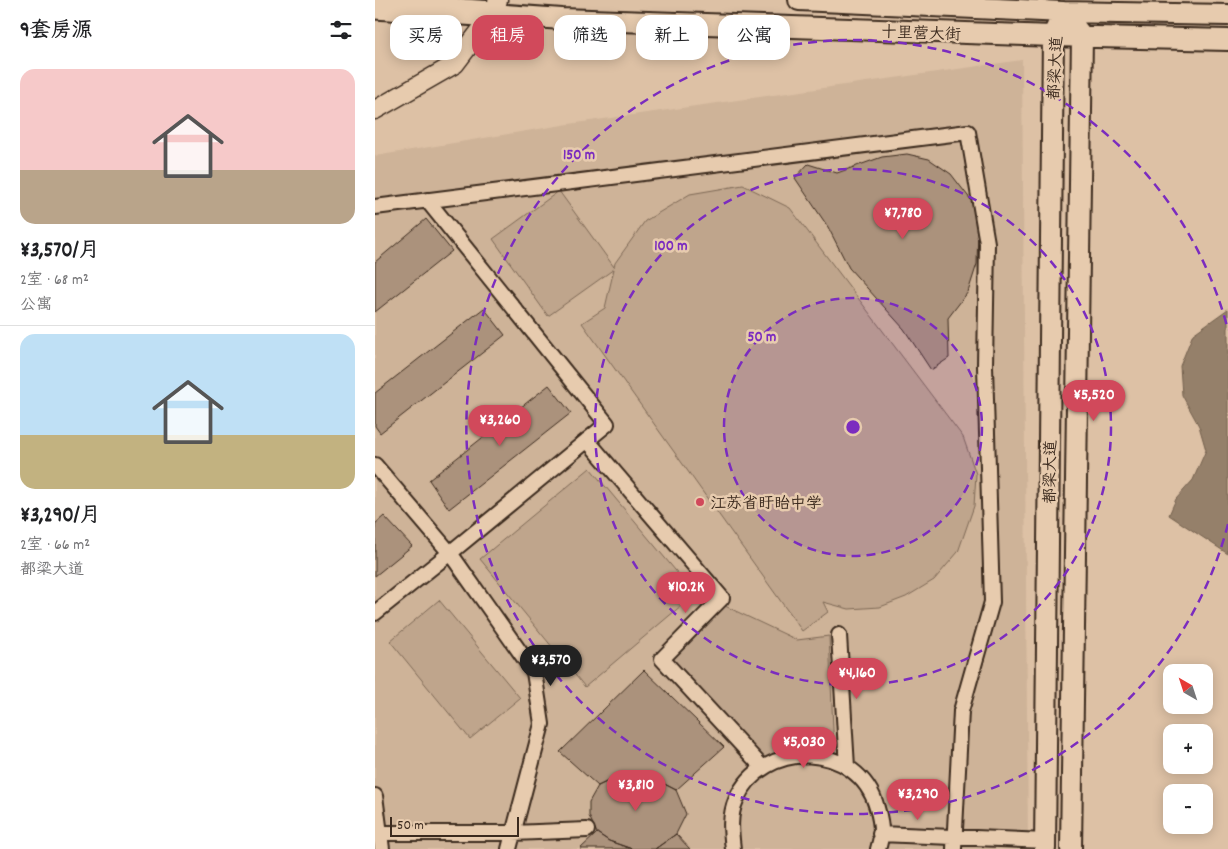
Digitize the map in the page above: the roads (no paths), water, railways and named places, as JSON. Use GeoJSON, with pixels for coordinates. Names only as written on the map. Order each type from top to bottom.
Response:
{"type":"FeatureCollection","features":[{"type":"Feature","properties":{"kind":"highway"},"geometry":{"type":"LineString","coordinates":[[375,6],[496,7]]}},
{"type":"Feature","properties":{"kind":"main road","name":"十里营大街"},"geometry":{"type":"LineString","coordinates":[[799,0],[1063,6],[1228,15]]}},
{"type":"Feature","properties":{"kind":"main road","name":"都梁大道"},"geometry":{"type":"LineString","coordinates":[[1063,6],[1082,36],[1071,849]]}},
{"type":"Feature","properties":{"kind":"main road","name":"都梁大道"},"geometry":{"type":"LineString","coordinates":[[1045,845],[1053,36],[1063,6]]}},
{"type":"Feature","properties":{"kind":"main road","name":"十里营大街"},"geometry":{"type":"LineString","coordinates":[[496,7],[562,19],[1053,36],[1228,40]]}},
{"type":"Feature","properties":{"kind":"street"},"geometry":{"type":"LineString","coordinates":[[375,110],[455,64],[496,7]]}},
{"type":"Feature","properties":{"kind":"street"},"geometry":{"type":"LineString","coordinates":[[375,207],[969,132],[987,243],[985,366],[992,602],[961,711],[954,842]]}},
{"type":"Feature","properties":{"kind":"street"},"geometry":{"type":"LineString","coordinates":[[375,613],[607,424],[427,200]]}},
{"type":"Feature","properties":{"kind":"street"},"geometry":{"type":"LineString","coordinates":[[587,440],[722,598],[662,659],[763,768]]}},
{"type":"Feature","properties":{"kind":"street"},"geometry":{"type":"LineString","coordinates":[[375,465],[450,553],[534,672],[542,724],[509,849]]}},
{"type":"Feature","properties":{"kind":"street"},"geometry":{"type":"LineString","coordinates":[[839,635],[847,767]]}},
{"type":"Feature","properties":{"kind":"street"},"geometry":{"type":"LineString","coordinates":[[733,849],[730,825],[736,800],[749,779],[763,768],[792,755],[817,755],[841,762],[861,777],[874,798],[881,821],[878,849]]}},
{"type":"Feature","properties":{"kind":"street"},"geometry":{"type":"LineString","coordinates":[[375,796],[381,834],[381,849]]}},
{"type":"Feature","properties":{"kind":"street"},"geometry":{"type":"LineString","coordinates":[[381,834],[513,833],[587,830]]}},
{"type":"Feature","properties":{"kind":"street"},"geometry":{"type":"LineString","coordinates":[[880,834],[954,842],[1045,845]]}},
{"type":"Feature","properties":{"kind":"place","name":"江苏省盱眙中学"},"geometry":{"type":"Point","coordinates":[700,502]}}]}
